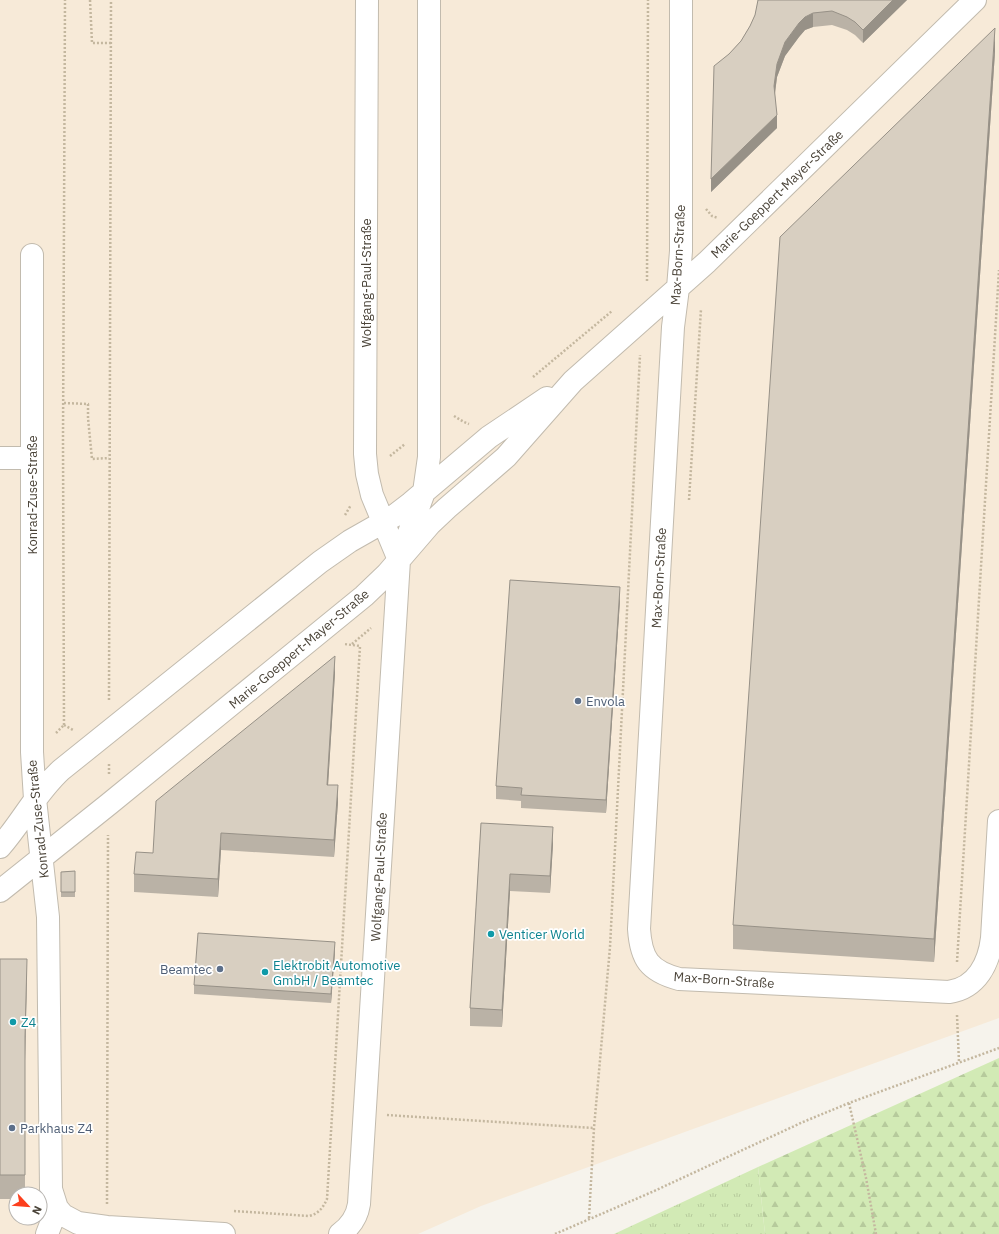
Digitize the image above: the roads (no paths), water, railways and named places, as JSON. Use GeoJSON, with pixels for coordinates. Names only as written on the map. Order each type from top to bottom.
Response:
{"type":"FeatureCollection","features":[{"type":"Feature","properties":{"kind":"street","name":"Wolfgang-Paul-Straße"},"geometry":{"type":"LineString","coordinates":[[367,0],[365,446],[367,474],[372,495],[398,560]]}},
{"type":"Feature","properties":{"kind":"street","name":"Wolfgang-Paul-Straße"},"geometry":{"type":"LineString","coordinates":[[340,1234],[350,1226],[354,1220],[358,1212],[360,1195],[398,560],[424,492],[429,457],[429,0]]}},
{"type":"Feature","properties":{"kind":"street","name":"Max-Born-Straße"},"geometry":{"type":"LineString","coordinates":[[682,0],[681,251],[673,335],[640,906],[639,929],[641,946],[646,960],[657,970],[679,979],[949,992],[956,991],[963,988],[975,979],[981,972],[989,957],[992,938],[999,821]]}},
{"type":"Feature","properties":{"kind":"street","name":"Marie-Goeppert-Mayer-Straße"},"geometry":{"type":"LineString","coordinates":[[0,891],[354,605],[378,582],[442,512],[506,457],[573,381],[707,262],[975,0]]}},
{"type":"Feature","properties":{"kind":"street","name":"Konrad-Zuse-Straße"},"geometry":{"type":"LineString","coordinates":[[32,255],[32,752],[35,799],[48,917],[51,1190],[57,1208]]}},
{"type":"Feature","properties":{"kind":"street","name":"Marie-Goeppert-Mayer-Straße"},"geometry":{"type":"LineString","coordinates":[[0,847],[48,782],[109,730],[320,562],[350,541],[394,516],[489,437],[573,381]]}},
{"type":"Feature","properties":{"kind":"street"},"geometry":{"type":"LineString","coordinates":[[0,458],[32,458]]}},
{"type":"Feature","properties":{"kind":"street"},"geometry":{"type":"LineString","coordinates":[[47,1234],[57,1208],[63,1215],[78,1223],[107,1227],[224,1234]]}},
{"type":"Feature","properties":{"kind":"place","name":"Envola"},"geometry":{"type":"Point","coordinates":[578,701]}},
{"type":"Feature","properties":{"kind":"place","name":"Venticer World"},"geometry":{"type":"Point","coordinates":[491,934]}},
{"type":"Feature","properties":{"kind":"place","name":"Beamtec"},"geometry":{"type":"Point","coordinates":[220,969]}},
{"type":"Feature","properties":{"kind":"place","name":"Elektrobit Automotive GmbH / Beamtec"},"geometry":{"type":"Point","coordinates":[265,972]}},
{"type":"Feature","properties":{"kind":"place","name":"Z4"},"geometry":{"type":"Point","coordinates":[13,1022]}},
{"type":"Feature","properties":{"kind":"place","name":"Parkhaus Z4"},"geometry":{"type":"Point","coordinates":[12,1128]}}]}
